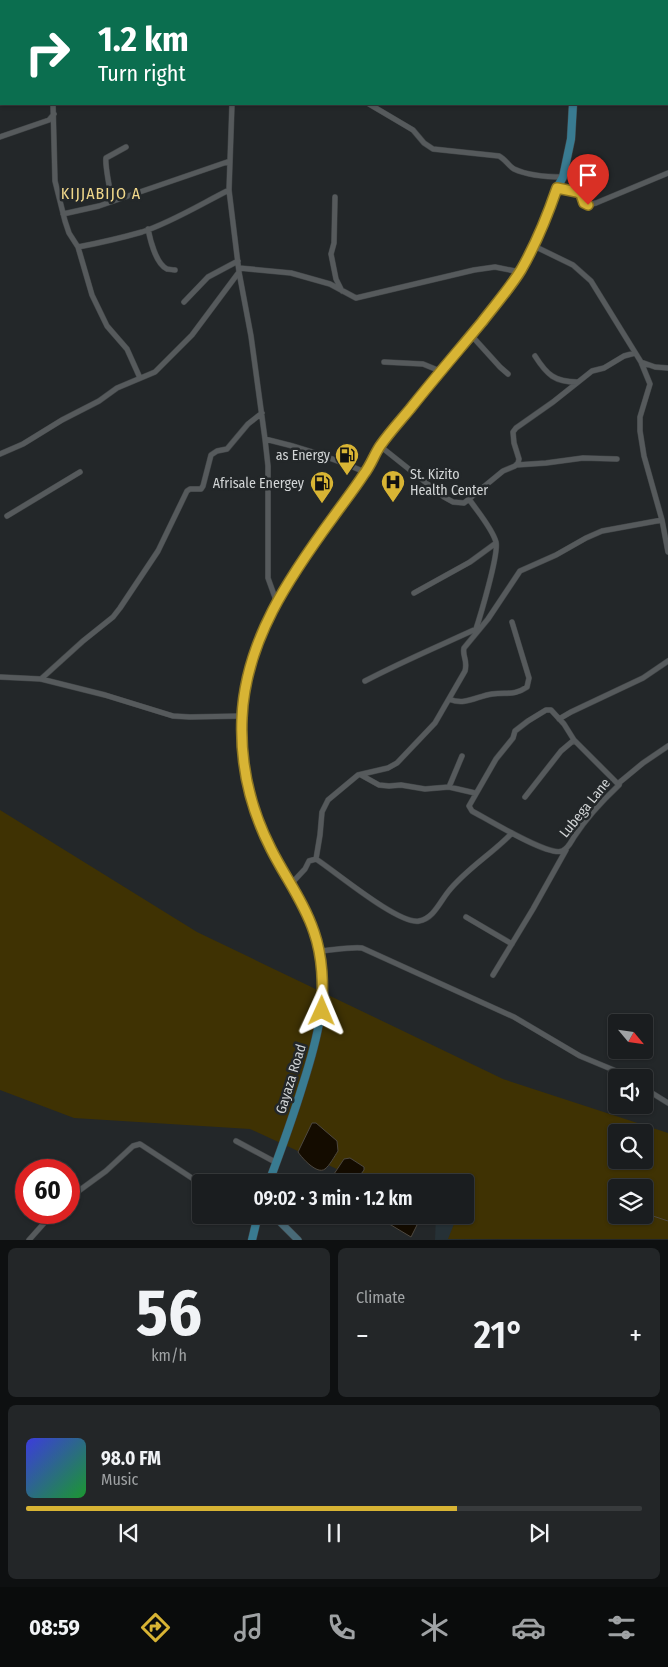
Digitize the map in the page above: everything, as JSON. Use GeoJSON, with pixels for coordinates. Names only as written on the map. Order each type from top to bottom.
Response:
{"type":"FeatureCollection","features":[{"type":"Feature","properties":{"kind":"main road","name":"Gayaza Road"},"geometry":{"type":"LineString","coordinates":[[272,1174],[314,1049],[322,1011],[323,977],[319,951],[306,912],[270,848],[250,798],[243,762],[242,716],[245,688],[256,644],[277,603],[308,552],[366,472],[380,446],[440,371],[472,335],[520,272],[534,246],[563,177],[571,139],[573,105]]}},
{"type":"Feature","properties":{"kind":"main road"},"geometry":{"type":"LineString","coordinates":[[252,1240],[256,1224]]}},
{"type":"Feature","properties":{"kind":"street"},"geometry":{"type":"LineString","coordinates":[[0,137],[49,120],[54,115],[53,105]]}},
{"type":"Feature","properties":{"kind":"street"},"geometry":{"type":"LineString","coordinates":[[53,105],[55,181],[69,233],[78,247],[92,295],[108,326],[127,349],[140,378]]}},
{"type":"Feature","properties":{"kind":"street"},"geometry":{"type":"LineString","coordinates":[[232,105],[229,190],[239,270],[262,413],[268,466],[268,578],[277,603]]}},
{"type":"Feature","properties":{"kind":"street"},"geometry":{"type":"LineString","coordinates":[[371,105],[414,130],[424,143],[433,149],[499,156],[508,162],[513,169],[541,176],[563,177]]}},
{"type":"Feature","properties":{"kind":"street"},"geometry":{"type":"LineString","coordinates":[[112,200],[110,181],[105,164],[106,158],[126,147]]}},
{"type":"Feature","properties":{"kind":"street"},"geometry":{"type":"LineString","coordinates":[[63,214],[89,208],[230,161]]}},
{"type":"Feature","properties":{"kind":"street"},"geometry":{"type":"LineString","coordinates":[[557,188],[581,194],[584,203],[588,205],[668,173]]}},
{"type":"Feature","properties":{"kind":"street"},"geometry":{"type":"LineString","coordinates":[[78,247],[148,229],[229,190]]}},
{"type":"Feature","properties":{"kind":"street"},"geometry":{"type":"LineString","coordinates":[[335,197],[334,242],[331,254],[336,279],[342,291]]}},
{"type":"Feature","properties":{"kind":"street"},"geometry":{"type":"LineString","coordinates":[[148,229],[151,243],[162,266],[175,270]]}},
{"type":"Feature","properties":{"kind":"street"},"geometry":{"type":"LineString","coordinates":[[534,246],[574,264],[591,281],[641,362],[650,384],[640,418],[640,431],[644,456],[662,520],[668,552]]}},
{"type":"Feature","properties":{"kind":"street"},"geometry":{"type":"LineString","coordinates":[[184,302],[208,277],[238,261]]}},
{"type":"Feature","properties":{"kind":"street"},"geometry":{"type":"LineString","coordinates":[[239,270],[291,273],[330,284],[356,298],[474,270],[495,267],[520,272]]}},
{"type":"Feature","properties":{"kind":"street"},"geometry":{"type":"LineString","coordinates":[[0,454],[15,448],[99,401],[117,388],[155,372],[192,335],[239,270]]}},
{"type":"Feature","properties":{"kind":"street"},"geometry":{"type":"LineString","coordinates":[[472,335],[508,374]]}},
{"type":"Feature","properties":{"kind":"street"},"geometry":{"type":"LineString","coordinates":[[516,465],[519,459],[513,432],[516,428],[592,371],[604,368],[624,356],[635,353]]}},
{"type":"Feature","properties":{"kind":"street"},"geometry":{"type":"LineString","coordinates":[[535,356],[549,374],[557,380],[577,382]]}},
{"type":"Feature","properties":{"kind":"street"},"geometry":{"type":"LineString","coordinates":[[384,362],[423,364],[440,371]]}},
{"type":"Feature","properties":{"kind":"street"},"geometry":{"type":"LineString","coordinates":[[641,362],[655,367],[668,368]]}},
{"type":"Feature","properties":{"kind":"street"},"geometry":{"type":"LineString","coordinates":[[41,679],[113,617],[158,551],[187,491],[190,489],[200,489],[203,486],[211,455],[217,451],[227,449],[248,424],[262,413]]}},
{"type":"Feature","properties":{"kind":"street"},"geometry":{"type":"LineString","coordinates":[[265,439],[301,447],[366,472]]}},
{"type":"Feature","properties":{"kind":"street"},"geometry":{"type":"LineString","coordinates":[[380,446],[453,502],[460,504],[469,499],[503,471],[516,465],[583,458],[617,459]]}},
{"type":"Feature","properties":{"kind":"street"},"geometry":{"type":"LineString","coordinates":[[7,516],[80,472]]}},
{"type":"Feature","properties":{"kind":"street"},"geometry":{"type":"LineString","coordinates":[[365,681],[388,668],[475,632],[483,608],[496,542],[469,499]]}},
{"type":"Feature","properties":{"kind":"street"},"geometry":{"type":"LineString","coordinates":[[316,858],[324,805],[358,775],[388,768],[397,763],[435,722],[465,671],[464,648],[475,632],[488,619],[520,571],[602,531],[662,520]]}},
{"type":"Feature","properties":{"kind":"street"},"geometry":{"type":"LineString","coordinates":[[414,593],[470,562],[496,542]]}},
{"type":"Feature","properties":{"kind":"street"},"geometry":{"type":"LineString","coordinates":[[449,699],[459,702],[469,701],[491,694],[519,693],[527,687],[528,678],[512,622]]}},
{"type":"Feature","properties":{"kind":"street"},"geometry":{"type":"LineString","coordinates":[[559,719],[643,678],[668,661]]}},
{"type":"Feature","properties":{"kind":"street"},"geometry":{"type":"LineString","coordinates":[[0,677],[41,679],[105,695],[173,716],[242,716]]}},
{"type":"Feature","properties":{"kind":"street"},"geometry":{"type":"LineString","coordinates":[[361,775],[379,785],[401,785],[425,789],[450,787],[476,793],[496,759],[513,738],[515,732],[528,721],[546,710],[551,710],[564,724],[574,740],[620,785]]}},
{"type":"Feature","properties":{"kind":"street"},"geometry":{"type":"LineString","coordinates":[[525,797],[561,751],[574,740]]}},
{"type":"Feature","properties":{"kind":"street","name":"Lubega Lane"},"geometry":{"type":"LineString","coordinates":[[476,793],[470,802],[470,809],[552,852],[561,852],[568,847],[582,824],[620,785],[620,782],[668,746]]}},
{"type":"Feature","properties":{"kind":"street"},"geometry":{"type":"LineString","coordinates":[[450,787],[462,756]]}},
{"type":"Feature","properties":{"kind":"street"},"geometry":{"type":"LineString","coordinates":[[316,858],[372,900],[409,921],[418,922],[433,913],[449,891],[484,856],[502,843],[512,832]]}},
{"type":"Feature","properties":{"kind":"street"},"geometry":{"type":"LineString","coordinates":[[493,975],[568,847]]}},
{"type":"Feature","properties":{"kind":"street"},"geometry":{"type":"LineString","coordinates":[[290,885],[309,861],[316,858]]}},
{"type":"Feature","properties":{"kind":"street"},"geometry":{"type":"LineString","coordinates":[[466,916],[512,944]]}},
{"type":"Feature","properties":{"kind":"street"},"geometry":{"type":"LineString","coordinates":[[319,951],[341,950],[352,947],[362,948],[514,1017],[580,1056],[611,1069]]}},
{"type":"Feature","properties":{"kind":"street"},"geometry":{"type":"LineString","coordinates":[[653,1093],[668,1102]]}},
{"type":"Feature","properties":{"kind":"street"},"geometry":{"type":"LineString","coordinates":[[236,1141],[277,1162]]}},
{"type":"Feature","properties":{"kind":"street"},"geometry":{"type":"LineString","coordinates":[[80,1190],[106,1171],[133,1146],[140,1144],[192,1178]]}},
{"type":"Feature","properties":{"kind":"street"},"geometry":{"type":"LineString","coordinates":[[28,1240],[43,1224]]}},
{"type":"Feature","properties":{"kind":"street"},"geometry":{"type":"LineString","coordinates":[[282,1224],[298,1240]]}},
{"type":"Feature","properties":{"kind":"shaded area"},"geometry":{"type":"Polygon","coordinates":[[[0,810],[197,932],[503,1079],[640,1124],[608,1124],[608,1169],[653,1169],[653,1128],[668,1133],[668,1239],[448,1239],[454,1224],[474,1224],[474,1174],[348,1174],[250,1129],[74,1118],[0,1090],[0,810]]]}},
{"type":"Feature","properties":{"kind":"shaded area"},"geometry":{"type":"Polygon","coordinates":[[[312,1123],[316,1123],[337,1141],[338,1151],[329,1165],[322,1170],[318,1170],[310,1165],[298,1152],[312,1123]]]}},
{"type":"Feature","properties":{"kind":"shaded area"},"geometry":{"type":"Polygon","coordinates":[[[350,1158],[364,1167],[364,1170],[361,1174],[334,1174],[344,1159],[350,1158]]]}},
{"type":"Feature","properties":{"kind":"shaded area"},"geometry":{"type":"Polygon","coordinates":[[[389,1224],[417,1225],[411,1237],[389,1224]]]}},
{"type":"Feature","properties":{"kind":"shaded area"},"geometry":{"type":"Polygon","coordinates":[[[436,1224],[462,1224],[500,1239],[435,1240],[436,1224]]]}},
{"type":"Feature","properties":{"kind":"waterway"},"geometry":{"type":"LineString","coordinates":[[653,1216],[668,1221]]}},
{"type":"Feature","properties":{"kind":"place","name":"as Energy"},"geometry":{"type":"Point","coordinates":[347,476]}},
{"type":"Feature","properties":{"kind":"place","name":"St. Kizito Health Center"},"geometry":{"type":"Point","coordinates":[393,503]}},
{"type":"Feature","properties":{"kind":"place","name":"Afrisale Energey"},"geometry":{"type":"Point","coordinates":[322,504]}},
{"type":"Feature","properties":{"kind":"district","name":"KIJJABIJO A"},"geometry":{"type":"Point","coordinates":[101,193]}},
{"type":"Feature","properties":{"kind":"route"},"geometry":{"type":"LineString","coordinates":[[322,1011],[323,977],[314,931],[306,912],[264,836],[246,781],[241,738],[242,716],[245,688],[256,644],[287,584],[366,472],[380,446],[486,317],[520,272],[541,231],[557,188],[581,194],[582,200],[588,205]]}}]}
